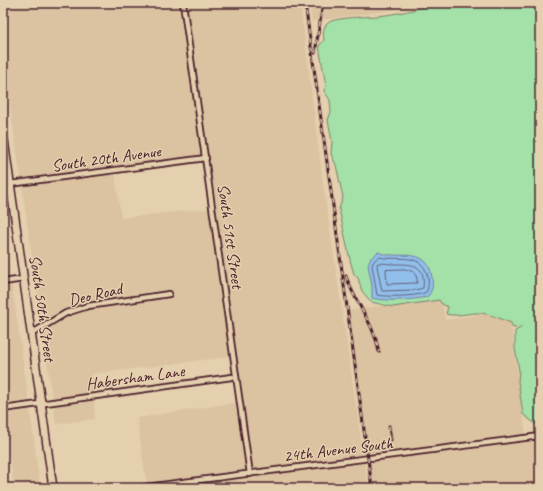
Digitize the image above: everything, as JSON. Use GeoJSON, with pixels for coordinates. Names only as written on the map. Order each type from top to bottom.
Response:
{"type":"FeatureCollection","features":[{"type":"Feature","properties":{"kind":"main road","name":"South 50th Street"},"geometry":{"type":"LineString","coordinates":[[3,133],[53,488]]}},
{"type":"Feature","properties":{"kind":"street","name":"South 51st Street"},"geometry":{"type":"LineString","coordinates":[[183,3],[250,474]]}},
{"type":"Feature","properties":{"kind":"street","name":"South 20th Avenue"},"geometry":{"type":"LineString","coordinates":[[10,184],[206,158]]}},
{"type":"Feature","properties":{"kind":"street"},"geometry":{"type":"LineString","coordinates":[[3,282],[24,279]]}},
{"type":"Feature","properties":{"kind":"street","name":"Deo Road"},"geometry":{"type":"LineString","coordinates":[[31,334],[66,313],[88,306],[169,294]]}},
{"type":"Feature","properties":{"kind":"street","name":"Habersham Lane"},"geometry":{"type":"LineString","coordinates":[[3,409],[232,377]]}},
{"type":"Feature","properties":{"kind":"street","name":"24th Avenue South"},"geometry":{"type":"LineString","coordinates":[[138,488],[540,436]]}},
{"type":"Feature","properties":{"kind":"shaded area"},"geometry":{"type":"Polygon","coordinates":[[[3,3],[182,3],[204,155],[125,167],[21,178],[3,60],[3,3]]]}},
{"type":"Feature","properties":{"kind":"shaded area"},"geometry":{"type":"Polygon","coordinates":[[[184,3],[300,3],[323,183],[364,459],[252,471],[184,3]]]}},
{"type":"Feature","properties":{"kind":"shaded area"},"geometry":{"type":"Polygon","coordinates":[[[310,3],[447,3],[312,21],[310,3]]]}},
{"type":"Feature","properties":{"kind":"shaded area"},"geometry":{"type":"Polygon","coordinates":[[[115,173],[121,218],[212,208],[234,356],[92,374],[95,419],[56,424],[22,187],[115,173]]]}},
{"type":"Feature","properties":{"kind":"shaded area"},"geometry":{"type":"Polygon","coordinates":[[[3,223],[29,403],[3,408],[3,223]]]}},
{"type":"Feature","properties":{"kind":"shaded area"},"geometry":{"type":"Polygon","coordinates":[[[441,297],[445,320],[509,311],[526,436],[366,458],[346,311],[441,297]]]}},
{"type":"Feature","properties":{"kind":"shaded area"},"geometry":{"type":"Polygon","coordinates":[[[239,402],[248,472],[147,486],[137,418],[239,402]]]}},
{"type":"Feature","properties":{"kind":"shaded area"},"geometry":{"type":"Polygon","coordinates":[[[30,409],[40,488],[14,488],[4,413],[30,409]]]}},
{"type":"Feature","properties":{"kind":"shaded area"},"geometry":{"type":"Polygon","coordinates":[[[540,437],[540,488],[373,488],[369,462],[425,452],[540,437]]]}},
{"type":"Feature","properties":{"kind":"shaded area"},"geometry":{"type":"Polygon","coordinates":[[[365,463],[368,488],[155,488],[251,474],[365,463]]]}},
{"type":"Feature","properties":{"kind":"green space"},"geometry":{"type":"Polygon","coordinates":[[[356,3],[398,3],[366,6],[356,3]]]}},
{"type":"Feature","properties":{"kind":"green space"},"geometry":{"type":"Polygon","coordinates":[[[435,3],[540,3],[540,426],[535,424],[523,414],[518,381],[519,370],[515,348],[515,331],[522,327],[513,328],[511,323],[482,313],[454,315],[446,314],[448,307],[442,304],[439,300],[393,307],[371,302],[362,291],[358,278],[354,274],[350,260],[339,209],[343,197],[336,165],[331,154],[332,141],[328,120],[331,112],[330,100],[324,91],[326,86],[319,46],[324,40],[324,29],[328,23],[332,21],[390,14],[435,3]]]}},
{"type":"Feature","properties":{"kind":"water"},"geometry":{"type":"Polygon","coordinates":[[[378,252],[418,257],[424,260],[429,267],[432,277],[432,288],[429,295],[427,297],[400,300],[372,298],[372,286],[368,265],[370,259],[378,252]]]}},
{"type":"Feature","properties":{"kind":"railway"},"geometry":{"type":"LineString","coordinates":[[305,3],[372,488]]}},
{"type":"Feature","properties":{"kind":"railway"},"geometry":{"type":"LineString","coordinates":[[315,53],[323,3]]}},
{"type":"Feature","properties":{"kind":"railway"},"geometry":{"type":"LineString","coordinates":[[346,276],[373,331],[379,352]]}},
{"type":"Feature","properties":{"kind":"railway"},"geometry":{"type":"LineString","coordinates":[[389,426],[391,440]]}}]}
